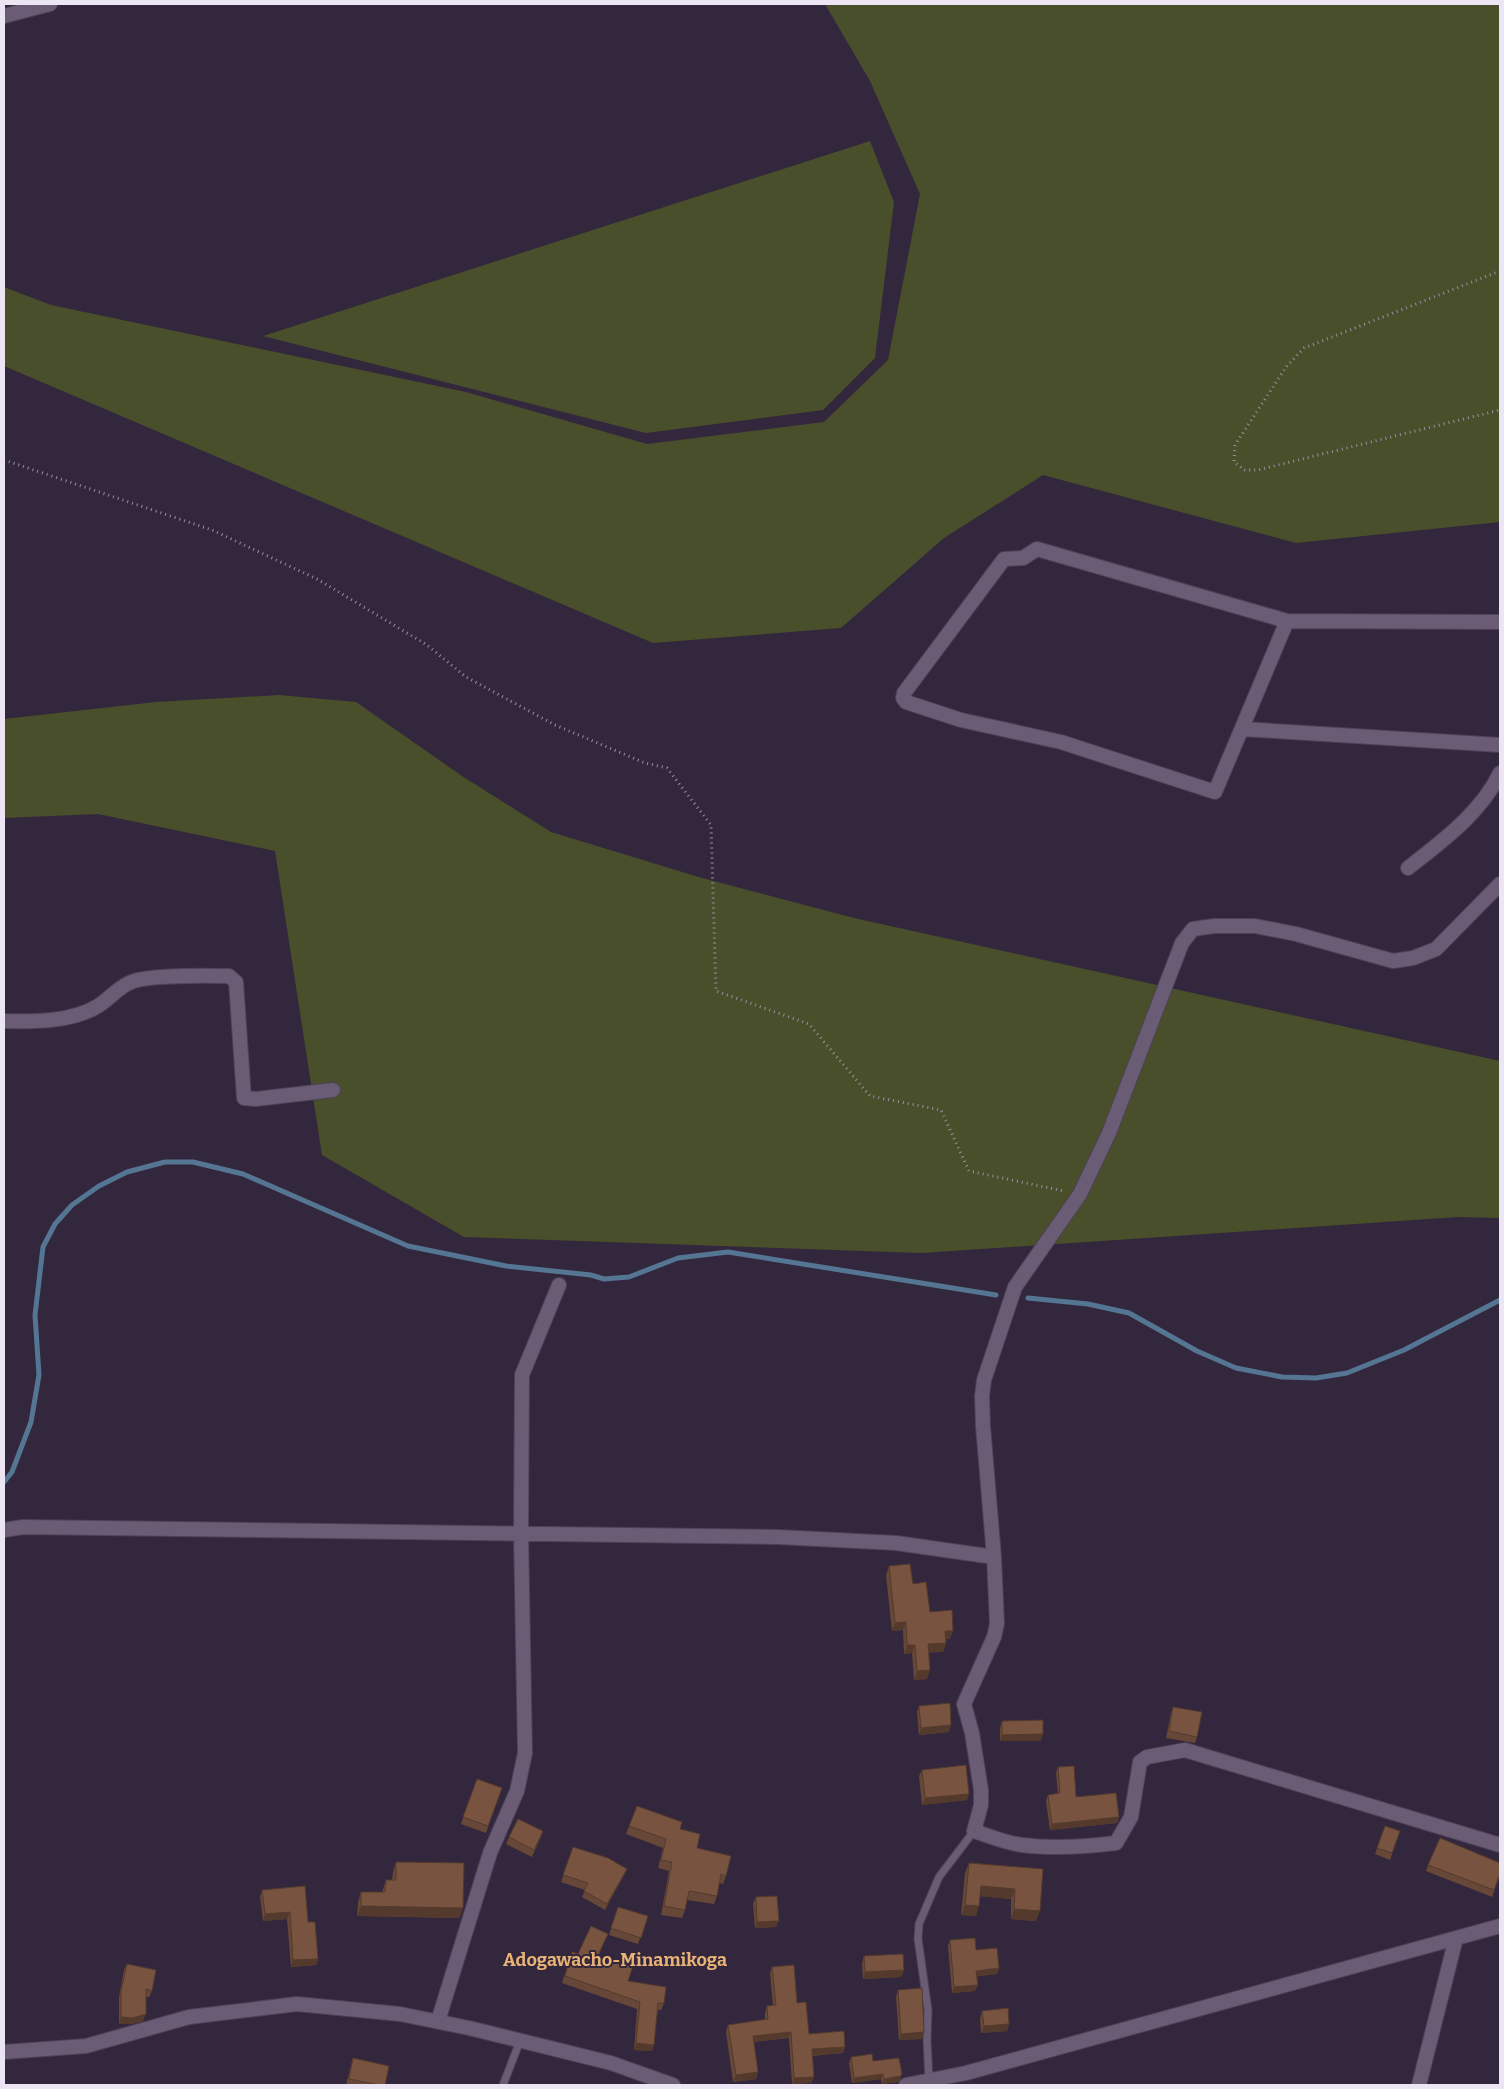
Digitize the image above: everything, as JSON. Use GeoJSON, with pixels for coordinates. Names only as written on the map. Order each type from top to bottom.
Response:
{"type":"FeatureCollection","features":[{"type":"Feature","properties":{"kind":"street"},"geometry":{"type":"LineString","coordinates":[[4,16],[50,4]]}},
{"type":"Feature","properties":{"kind":"street"},"geometry":{"type":"LineString","coordinates":[[1287,621],[1215,792],[1061,742],[961,720],[906,702],[903,698],[904,692],[1004,559],[1010,557],[1023,558],[1037,549],[1287,621],[1500,622]]}},
{"type":"Feature","properties":{"kind":"street"},"geometry":{"type":"LineString","coordinates":[[1242,729],[1500,745]]}},
{"type":"Feature","properties":{"kind":"street"},"geometry":{"type":"LineString","coordinates":[[1408,868],[1459,827],[1495,784],[1500,773]]}},
{"type":"Feature","properties":{"kind":"street"},"geometry":{"type":"LineString","coordinates":[[1500,884],[1436,949],[1413,958],[1393,961],[1296,934],[1255,926],[1214,926],[1193,929],[1182,943],[1109,1134],[1080,1194],[1015,1287],[984,1380],[982,1396],[983,1426],[994,1556],[997,1624],[994,1637],[964,1704],[972,1733],[981,1790],[981,1805],[974,1830],[1021,1845],[1076,1848],[1116,1843],[1130,1817],[1140,1762],[1147,1757],[1185,1750],[1500,1845]]}},
{"type":"Feature","properties":{"kind":"street"},"geometry":{"type":"LineString","coordinates":[[4,1021],[26,1022],[68,1017],[97,1007],[130,982],[144,979],[229,976],[236,982],[244,1098],[256,1099],[333,1090]]}},
{"type":"Feature","properties":{"kind":"street"},"geometry":{"type":"LineString","coordinates":[[438,2021],[490,1853],[517,1791],[525,1753],[521,1534],[522,1375],[559,1285]]}},
{"type":"Feature","properties":{"kind":"street"},"geometry":{"type":"LineString","coordinates":[[4,1530],[23,1527],[778,1537],[896,1543],[994,1556]]}},
{"type":"Feature","properties":{"kind":"street"},"geometry":{"type":"LineString","coordinates":[[906,2085],[966,2073],[1500,1926]]}},
{"type":"Feature","properties":{"kind":"street"},"geometry":{"type":"LineString","coordinates":[[1419,2085],[1456,1938]]}},
{"type":"Feature","properties":{"kind":"street"},"geometry":{"type":"LineString","coordinates":[[4,2052],[86,2046],[189,2017],[298,2004],[400,2014],[438,2021],[611,2063],[673,2085]]}},
{"type":"Feature","properties":{"kind":"lane"},"geometry":{"type":"LineString","coordinates":[[929,2080],[928,2010],[918,1939],[919,1924],[939,1878],[974,1830]]}},
{"type":"Feature","properties":{"kind":"lane"},"geometry":{"type":"LineString","coordinates":[[503,2085],[520,2040]]}},
{"type":"Feature","properties":{"kind":"path"},"geometry":{"type":"LineString","coordinates":[[1500,271],[1304,348],[1286,367],[1235,445],[1234,462],[1244,470],[1258,470],[1500,410]]}},
{"type":"Feature","properties":{"kind":"path"},"geometry":{"type":"LineString","coordinates":[[4,460],[212,530],[317,579],[427,645],[466,677],[555,725],[645,764],[667,768],[711,825],[716,991],[809,1024],[870,1096],[941,1110],[969,1171],[1080,1194]]}},
{"type":"Feature","properties":{"kind":"green space"},"geometry":{"type":"Polygon","coordinates":[[[825,4],[1500,4],[1500,522],[1296,543],[1043,475],[944,538],[841,628],[653,643],[4,366],[4,287],[51,305],[466,392],[647,444],[824,422],[888,360],[920,194],[870,81],[825,4]]]}},
{"type":"Feature","properties":{"kind":"green space"},"geometry":{"type":"Polygon","coordinates":[[[870,141],[894,202],[875,358],[823,410],[646,433],[263,336],[870,141]]]}},
{"type":"Feature","properties":{"kind":"green space"},"geometry":{"type":"Polygon","coordinates":[[[279,695],[356,702],[462,776],[551,832],[702,878],[854,918],[1500,1061],[1500,1218],[1458,1217],[922,1253],[464,1237],[322,1155],[275,851],[98,814],[4,818],[4,719],[156,702],[279,695]]]}},
{"type":"Feature","properties":{"kind":"building"},"geometry":{"type":"Polygon","coordinates":[[[910,1564],[913,1584],[926,1582],[930,1612],[952,1610],[953,1631],[945,1631],[946,1643],[928,1644],[930,1670],[917,1671],[915,1645],[907,1645],[906,1622],[895,1623],[889,1566],[910,1564]]]}},
{"type":"Feature","properties":{"kind":"building"},"geometry":{"type":"Polygon","coordinates":[[[950,1703],[951,1725],[921,1728],[919,1706],[950,1703]]]}},
{"type":"Feature","properties":{"kind":"building"},"geometry":{"type":"Polygon","coordinates":[[[1173,1707],[1202,1712],[1197,1737],[1169,1731],[1173,1707]]]}},
{"type":"Feature","properties":{"kind":"building"},"geometry":{"type":"Polygon","coordinates":[[[1043,1720],[1043,1734],[1002,1735],[1002,1721],[1043,1720]]]}},
{"type":"Feature","properties":{"kind":"building"},"geometry":{"type":"Polygon","coordinates":[[[966,1765],[969,1794],[925,1798],[922,1770],[966,1765]]]}},
{"type":"Feature","properties":{"kind":"building"},"geometry":{"type":"Polygon","coordinates":[[[1074,1766],[1076,1797],[1116,1793],[1119,1817],[1052,1824],[1048,1795],[1060,1793],[1058,1767],[1074,1766]]]}},
{"type":"Feature","properties":{"kind":"building"},"geometry":{"type":"Polygon","coordinates":[[[477,1779],[502,1788],[488,1826],[463,1817],[477,1779]]]}},
{"type":"Feature","properties":{"kind":"building"},"geometry":{"type":"Polygon","coordinates":[[[637,1806],[682,1822],[680,1829],[700,1834],[697,1848],[731,1856],[726,1876],[721,1874],[717,1896],[689,1891],[685,1910],[664,1906],[672,1862],[661,1860],[666,1839],[629,1826],[637,1806]]]}},
{"type":"Feature","properties":{"kind":"building"},"geometry":{"type":"Polygon","coordinates":[[[518,1819],[543,1831],[534,1850],[509,1837],[518,1819]]]}},
{"type":"Feature","properties":{"kind":"building"},"geometry":{"type":"Polygon","coordinates":[[[1385,1826],[1400,1831],[1392,1853],[1377,1848],[1385,1826]]]}},
{"type":"Feature","properties":{"kind":"building"},"geometry":{"type":"Polygon","coordinates":[[[1440,1838],[1500,1863],[1500,1874],[1494,1890],[1428,1865],[1440,1838]]]}},
{"type":"Feature","properties":{"kind":"building"},"geometry":{"type":"Polygon","coordinates":[[[573,1847],[608,1858],[627,1869],[607,1904],[584,1891],[588,1883],[563,1875],[573,1847]]]}},
{"type":"Feature","properties":{"kind":"building"},"geometry":{"type":"Polygon","coordinates":[[[396,1862],[464,1863],[463,1908],[361,1906],[361,1892],[385,1892],[386,1880],[396,1880],[396,1862]]]}},
{"type":"Feature","properties":{"kind":"building"},"geometry":{"type":"Polygon","coordinates":[[[969,1863],[1043,1869],[1040,1911],[1014,1909],[1015,1889],[981,1886],[979,1906],[965,1905],[969,1863]]]}},
{"type":"Feature","properties":{"kind":"building"},"geometry":{"type":"Polygon","coordinates":[[[305,1886],[308,1922],[315,1922],[318,1959],[293,1960],[290,1912],[265,1914],[262,1890],[305,1886]]]}},
{"type":"Feature","properties":{"kind":"building"},"geometry":{"type":"Polygon","coordinates":[[[777,1896],[779,1921],[757,1922],[756,1897],[777,1896]]]}},
{"type":"Feature","properties":{"kind":"building"},"geometry":{"type":"Polygon","coordinates":[[[618,1907],[648,1916],[641,1938],[611,1928],[618,1907]]]}},
{"type":"Feature","properties":{"kind":"building"},"geometry":{"type":"Polygon","coordinates":[[[591,1926],[608,1934],[598,1955],[633,1966],[628,1981],[666,1987],[664,2003],[658,2003],[654,2045],[636,2043],[640,2002],[565,1976],[572,1952],[578,1954],[591,1926]]]}},
{"type":"Feature","properties":{"kind":"building"},"geometry":{"type":"Polygon","coordinates":[[[975,1938],[976,1950],[997,1948],[999,1968],[976,1971],[978,1985],[954,1987],[950,1940],[975,1938]]]}},
{"type":"Feature","properties":{"kind":"building"},"geometry":{"type":"Polygon","coordinates":[[[903,1954],[904,1970],[865,1972],[864,1956],[903,1954]]]}},
{"type":"Feature","properties":{"kind":"building"},"geometry":{"type":"Polygon","coordinates":[[[127,1964],[156,1970],[152,1991],[146,1989],[146,2014],[133,2018],[121,2017],[121,1991],[127,1964]]]}},
{"type":"Feature","properties":{"kind":"building"},"geometry":{"type":"Polygon","coordinates":[[[794,1965],[797,2003],[806,2002],[809,2034],[844,2031],[845,2047],[812,2049],[814,2077],[794,2078],[791,2032],[753,2036],[758,2072],[736,2075],[728,2025],[768,2019],[767,2006],[776,2005],[772,1967],[794,1965]]]}},
{"type":"Feature","properties":{"kind":"building"},"geometry":{"type":"Polygon","coordinates":[[[922,1988],[924,2032],[901,2034],[898,1990],[922,1988]]]}},
{"type":"Feature","properties":{"kind":"building"},"geometry":{"type":"Polygon","coordinates":[[[1008,2008],[1009,2024],[984,2026],[982,2011],[1008,2008]]]}},
{"type":"Feature","properties":{"kind":"building"},"geometry":{"type":"Polygon","coordinates":[[[872,2054],[873,2061],[899,2058],[902,2074],[884,2079],[883,2074],[854,2078],[851,2057],[872,2054]]]}},
{"type":"Feature","properties":{"kind":"building"},"geometry":{"type":"Polygon","coordinates":[[[353,2058],[389,2066],[385,2085],[349,2079],[353,2058]]]}},
{"type":"Feature","properties":{"kind":"waterway"},"geometry":{"type":"LineString","coordinates":[[4,1482],[12,1472],[31,1422],[39,1375],[35,1315],[43,1247],[55,1224],[72,1205],[99,1186],[127,1172],[165,1162],[193,1162],[243,1174],[408,1246],[506,1266],[591,1275],[604,1279],[629,1277],[678,1258],[728,1252],[996,1295]]}},
{"type":"Feature","properties":{"kind":"waterway"},"geometry":{"type":"LineString","coordinates":[[1028,1298],[1088,1304],[1129,1313],[1197,1351],[1236,1368],[1282,1377],[1316,1378],[1347,1373],[1404,1350],[1500,1300]]}},
{"type":"Feature","properties":{"kind":"district","name":"Adogawacho-Minamikoga"},"geometry":{"type":"Point","coordinates":[615,1960]}}]}
